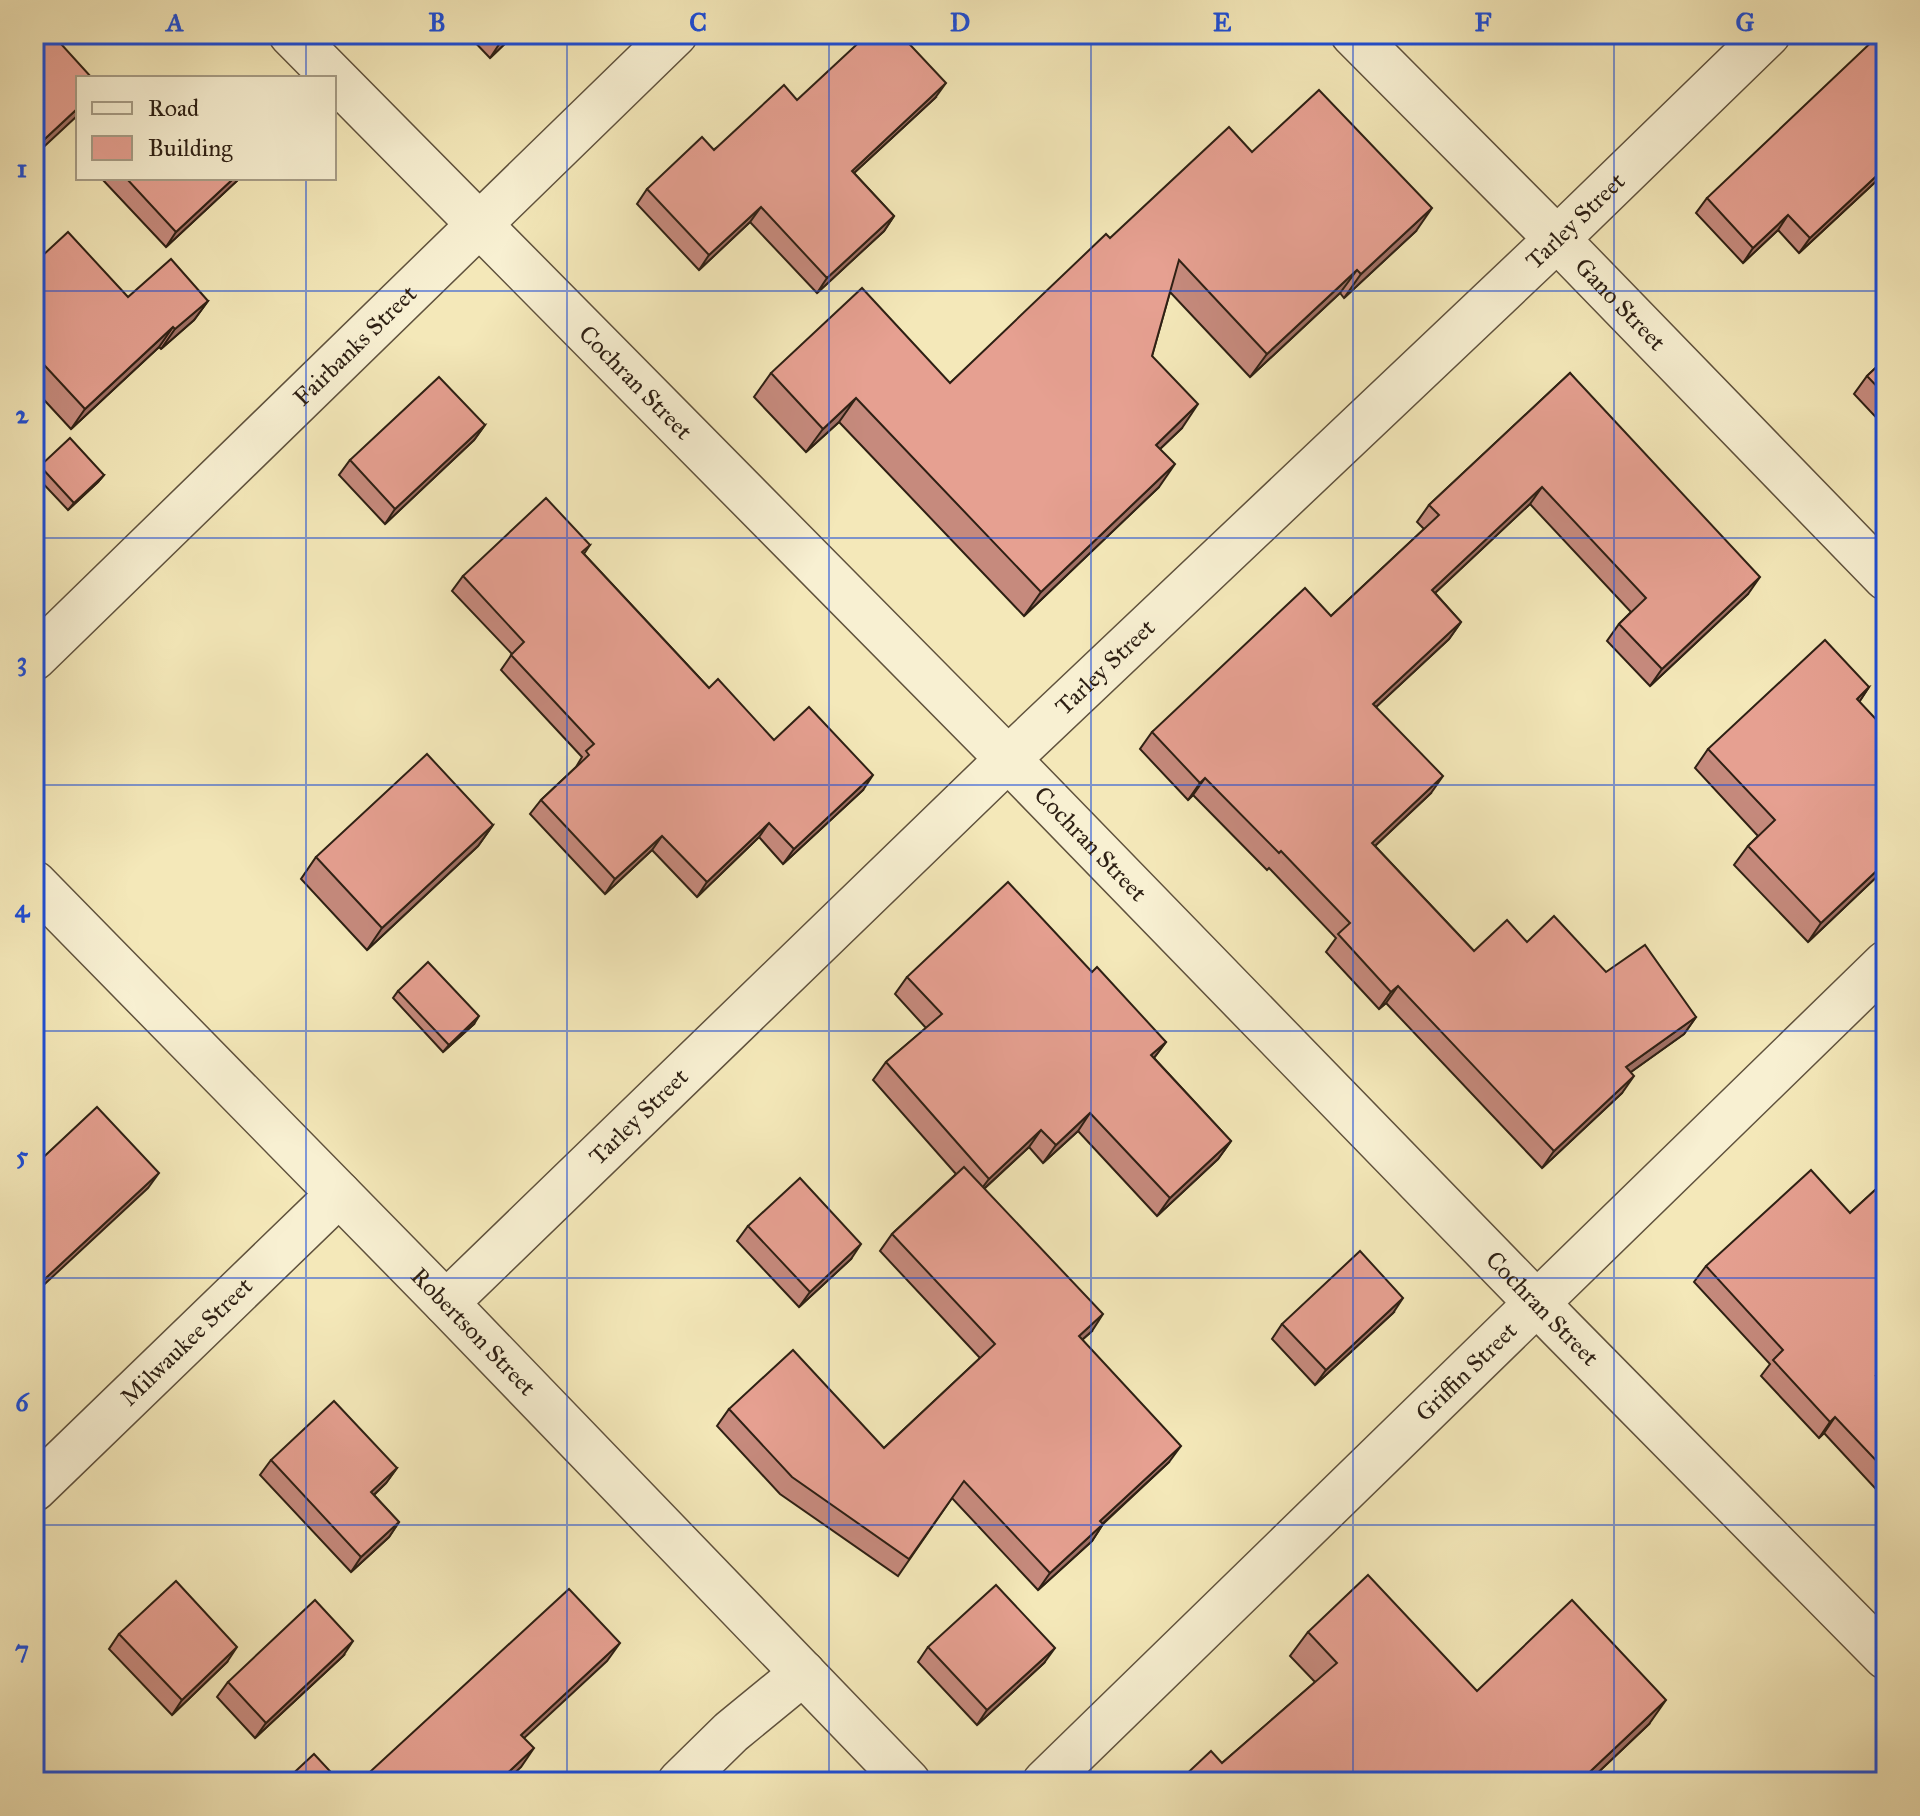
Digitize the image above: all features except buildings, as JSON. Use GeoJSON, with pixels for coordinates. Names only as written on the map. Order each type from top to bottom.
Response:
{"type":"FeatureCollection","features":[{"type":"Feature","properties":{"kind":"street","name":"Cochran Street"},"geometry":{"type":"LineString","coordinates":[[291,34],[332,76]]}},
{"type":"Feature","properties":{"kind":"street","name":"Fairbanks Street"},"geometry":{"type":"LineString","coordinates":[[34,658],[675,34]]}},
{"type":"Feature","properties":{"kind":"street","name":"Gano Street"},"geometry":{"type":"LineString","coordinates":[[1353,34],[1886,578]]}},
{"type":"Feature","properties":{"kind":"street","name":"Tarley Street"},"geometry":{"type":"LineString","coordinates":[[446,1303],[1008,759],[1557,239],[1768,34]]}},
{"type":"Feature","properties":{"kind":"street","name":"Cochran Street"},"geometry":{"type":"LineString","coordinates":[[336,80],[1008,759],[1886,1657]]}},
{"type":"Feature","properties":{"kind":"street","name":"Robertson Street"},"geometry":{"type":"LineString","coordinates":[[34,883],[446,1303],[908,1782]]}},
{"type":"Feature","properties":{"kind":"street","name":"Griffin Street"},"geometry":{"type":"LineString","coordinates":[[1045,1782],[1886,963]]}},
{"type":"Feature","properties":{"kind":"street","name":"Milwaukee Street"},"geometry":{"type":"LineString","coordinates":[[34,1489],[339,1194]]}},
{"type":"Feature","properties":{"kind":"street"},"geometry":{"type":"LineString","coordinates":[[680,1782],[731,1732],[803,1673]]}}]}
